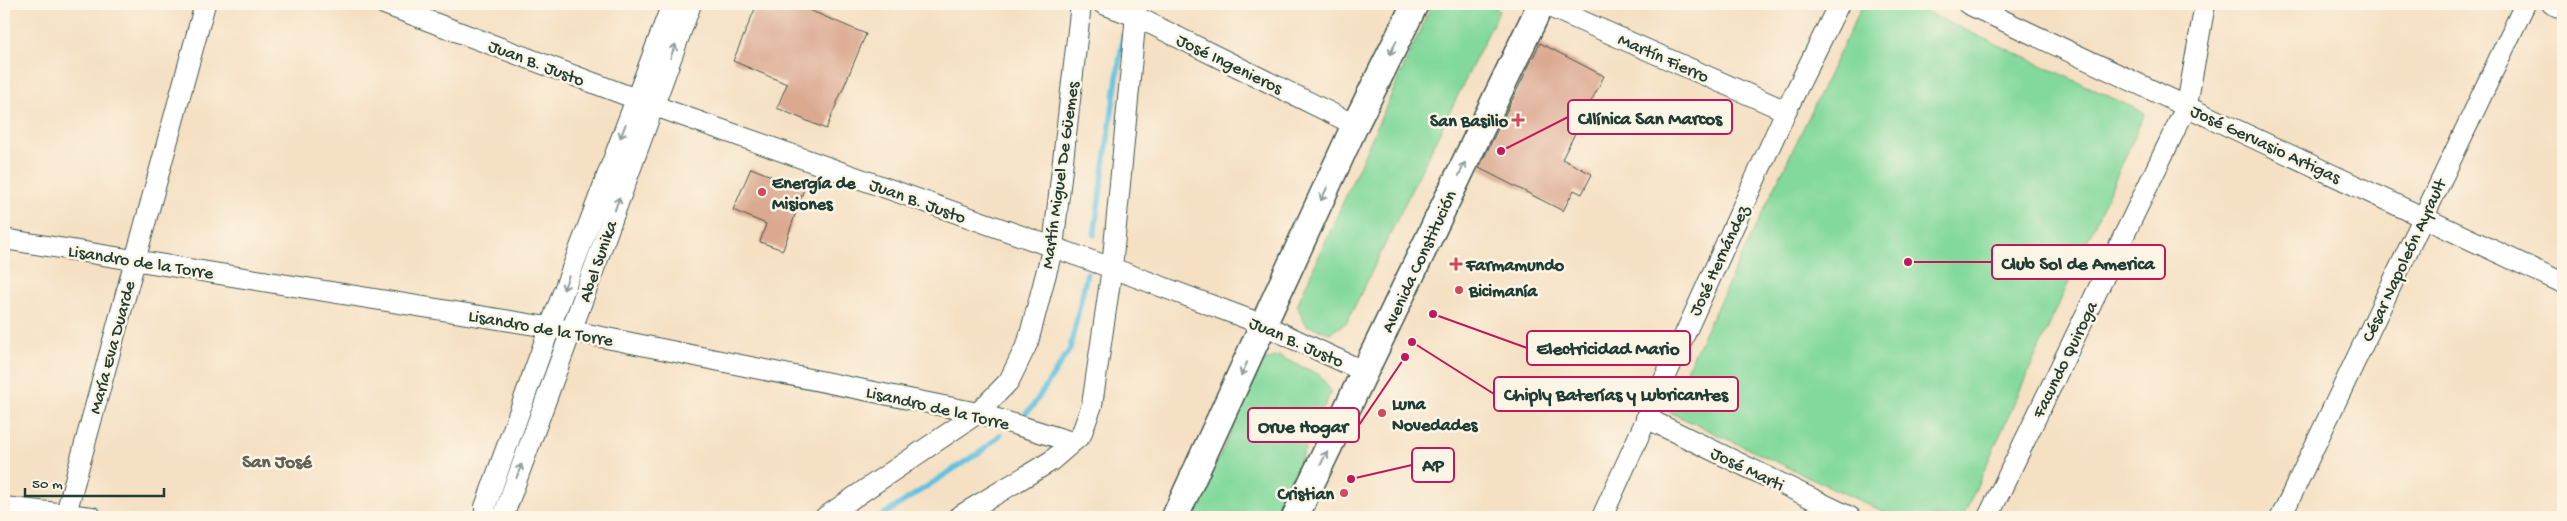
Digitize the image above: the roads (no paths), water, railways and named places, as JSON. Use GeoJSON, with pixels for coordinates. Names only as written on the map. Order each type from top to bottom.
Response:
{"type":"FeatureCollection","features":[{"type":"Feature","properties":{"kind":"main road"},"geometry":{"type":"LineString","coordinates":[[1176,517],[1355,126],[1415,4]]}},
{"type":"Feature","properties":{"kind":"main road","name":"Avenida Constitución"},"geometry":{"type":"LineString","coordinates":[[1295,517],[1542,4]]}},
{"type":"Feature","properties":{"kind":"street","name":"María Eva Duarde"},"geometry":{"type":"LineString","coordinates":[[65,515],[205,4]]}},
{"type":"Feature","properties":{"kind":"street","name":"Juan B. Justo"},"geometry":{"type":"LineString","coordinates":[[384,4],[644,102],[1112,268],[1264,325],[1365,372]]}},
{"type":"Feature","properties":{"kind":"street","name":"Abel Sunika"},"geometry":{"type":"LineString","coordinates":[[503,517],[572,331],[644,102],[672,4]]}},
{"type":"Feature","properties":{"kind":"street","name":"Abel Sunika"},"geometry":{"type":"LineString","coordinates":[[485,517],[485,507],[550,327],[644,102],[691,4]]}},
{"type":"Feature","properties":{"kind":"street","name":"Martín Miguel De Güemes"},"geometry":{"type":"LineString","coordinates":[[825,517],[978,413],[1009,381],[1028,342],[1053,247],[1081,4]]}},
{"type":"Feature","properties":{"kind":"street","name":"José Ingenieros"},"geometry":{"type":"LineString","coordinates":[[1103,4],[1136,10],[1355,126]]}},
{"type":"Feature","properties":{"kind":"street","name":"Martín Fierro"},"geometry":{"type":"LineString","coordinates":[[1542,4],[1786,111]]}},
{"type":"Feature","properties":{"kind":"street","name":"José Hernández"},"geometry":{"type":"LineString","coordinates":[[1602,517],[1786,111],[1839,4]]}},
{"type":"Feature","properties":{"kind":"street","name":"José Gervasio Artigas"},"geometry":{"type":"LineString","coordinates":[[1968,4],[2563,283]]}},
{"type":"Feature","properties":{"kind":"street","name":"Facundo Quiroga"},"geometry":{"type":"LineString","coordinates":[[1988,517],[2187,106],[2205,4]]}},
{"type":"Feature","properties":{"kind":"street","name":"César Napoleón Ayrault"},"geometry":{"type":"LineString","coordinates":[[2282,517],[2525,4]]}},
{"type":"Feature","properties":{"kind":"street"},"geometry":{"type":"LineString","coordinates":[[2552,4],[2563,9]]}},
{"type":"Feature","properties":{"kind":"street"},"geometry":{"type":"LineString","coordinates":[[958,517],[1052,461],[1081,435],[1092,405],[1112,268],[1136,10]]}},
{"type":"Feature","properties":{"kind":"street","name":"Lisandro de la Torre"},"geometry":{"type":"LineString","coordinates":[[4,239],[572,331],[978,413],[1072,442]]}},
{"type":"Feature","properties":{"kind":"street","name":"José Marti"},"geometry":{"type":"LineString","coordinates":[[1646,418],[1850,517]]}},
{"type":"Feature","properties":{"kind":"street"},"geometry":{"type":"LineString","coordinates":[[4,507],[92,517]]}},
{"type":"Feature","properties":{"kind":"waterway"},"geometry":{"type":"LineString","coordinates":[[1094,235],[1123,36]]}},
{"type":"Feature","properties":{"kind":"waterway"},"geometry":{"type":"LineString","coordinates":[[1026,413],[1033,406],[1070,349],[1087,273]]}},
{"type":"Feature","properties":{"kind":"waterway"},"geometry":{"type":"LineString","coordinates":[[880,517],[983,450],[1000,435]]}},
{"type":"Feature","properties":{"kind":"place","name":"San Basilio"},"geometry":{"type":"Point","coordinates":[1518,120]}},
{"type":"Feature","properties":{"kind":"place","name":"Cllínica San Marcos"},"geometry":{"type":"Point","coordinates":[1501,151]}},
{"type":"Feature","properties":{"kind":"place","name":"Energía de Misiones"},"geometry":{"type":"Point","coordinates":[762,192]}},
{"type":"Feature","properties":{"kind":"place","name":"Club Sol de America"},"geometry":{"type":"Point","coordinates":[1908,262]}},
{"type":"Feature","properties":{"kind":"place","name":"Farmamundo"},"geometry":{"type":"Point","coordinates":[1456,264]}},
{"type":"Feature","properties":{"kind":"place","name":"Bicimanía"},"geometry":{"type":"Point","coordinates":[1459,290]}},
{"type":"Feature","properties":{"kind":"place","name":"Electricidad Mario"},"geometry":{"type":"Point","coordinates":[1433,314]}},
{"type":"Feature","properties":{"kind":"place","name":"Chiply Baterías y Lubricantes"},"geometry":{"type":"Point","coordinates":[1412,342]}},
{"type":"Feature","properties":{"kind":"place","name":"Orue Hogar"},"geometry":{"type":"Point","coordinates":[1405,357]}},
{"type":"Feature","properties":{"kind":"place","name":"Luna Novedades"},"geometry":{"type":"Point","coordinates":[1382,413]}},
{"type":"Feature","properties":{"kind":"place","name":"AP"},"geometry":{"type":"Point","coordinates":[1351,479]}},
{"type":"Feature","properties":{"kind":"place","name":"Cristian"},"geometry":{"type":"Point","coordinates":[1344,493]}},
{"type":"Feature","properties":{"kind":"district","name":"San José"},"geometry":{"type":"Point","coordinates":[277,460]}}]}
